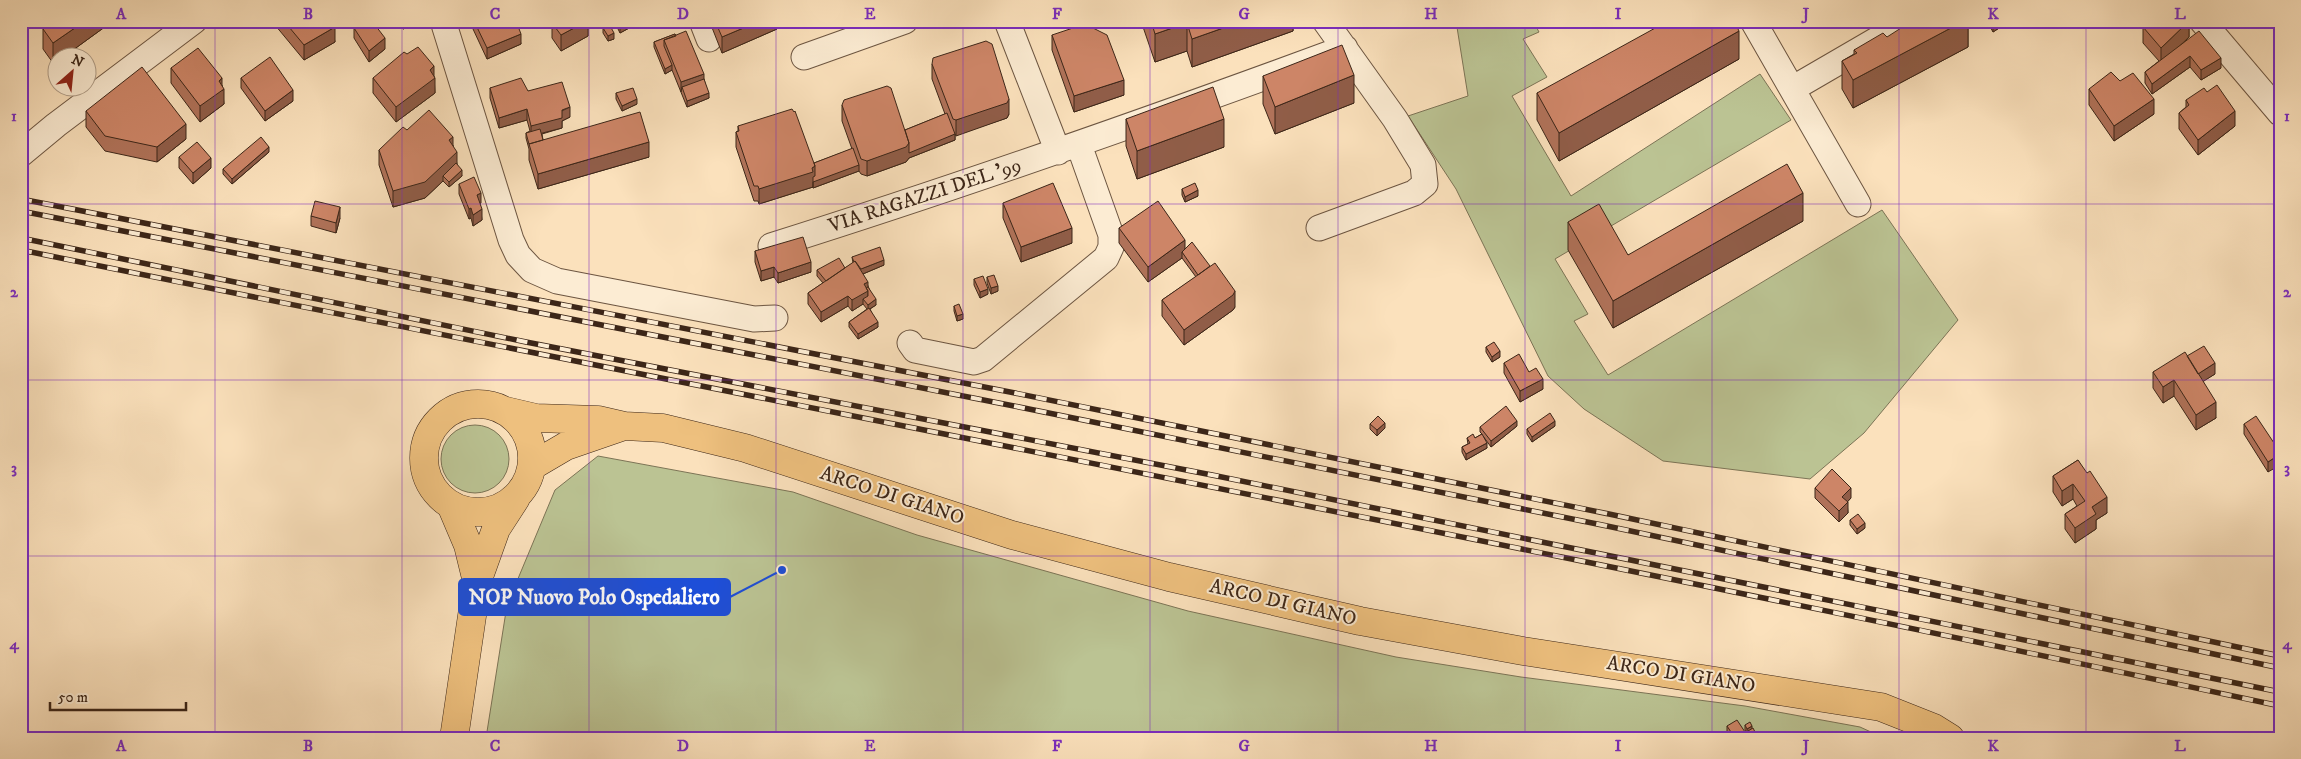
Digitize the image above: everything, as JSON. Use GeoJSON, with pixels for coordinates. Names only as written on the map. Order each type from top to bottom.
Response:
{"type":"FeatureCollection","features":[{"type":"Feature","properties":{"kind":"main road"},"geometry":{"type":"LineString","coordinates":[[454,738],[477,582],[496,529],[518,495],[529,477],[533,453],[530,440],[524,428],[506,411],[482,403],[464,405],[448,412],[431,430],[424,453],[428,477],[441,498],[451,505],[472,511],[493,510],[506,504],[518,495]]}},
{"type":"Feature","properties":{"kind":"main road","name":"ARCO DI GIANO"},"geometry":{"type":"LineString","coordinates":[[506,411],[536,418],[598,420],[624,426],[663,428],[712,439],[1012,535],[1178,579],[1360,620],[1523,651],[1881,707],[1934,728],[1950,738]]}},
{"type":"Feature","properties":{"kind":"main road","name":"ARCO DI GIANO"},"geometry":{"type":"LineString","coordinates":[[532,466],[566,446],[624,426]]}},
{"type":"Feature","properties":{"kind":"main road"},"geometry":{"type":"LineString","coordinates":[[451,505],[468,545],[477,582]]}},
{"type":"Feature","properties":{"kind":"street"},"geometry":{"type":"LineString","coordinates":[[21,154],[56,125],[194,21]]}},
{"type":"Feature","properties":{"kind":"street"},"geometry":{"type":"LineString","coordinates":[[443,21],[504,221],[518,255],[532,270],[557,280],[585,286],[754,319],[775,318]]}},
{"type":"Feature","properties":{"kind":"street"},"geometry":{"type":"LineString","coordinates":[[804,57],[905,21]]}},
{"type":"Feature","properties":{"kind":"street"},"geometry":{"type":"LineString","coordinates":[[910,343],[915,350],[974,362],[983,359],[1106,258],[1111,247],[1111,235],[1007,21]]}},
{"type":"Feature","properties":{"kind":"street"},"geometry":{"type":"LineString","coordinates":[[1319,228],[1414,193],[1425,184],[1423,165],[1395,120],[1325,21]]}},
{"type":"Feature","properties":{"kind":"street"},"geometry":{"type":"LineString","coordinates":[[1753,21],[1858,204]]}},
{"type":"Feature","properties":{"kind":"street"},"geometry":{"type":"LineString","coordinates":[[1792,89],[1909,21]]}},
{"type":"Feature","properties":{"kind":"street"},"geometry":{"type":"LineString","coordinates":[[2202,21],[2280,113]]}},
{"type":"Feature","properties":{"kind":"street","name":"VIA RAGAZZI DEL '99"},"geometry":{"type":"LineString","coordinates":[[771,246],[918,200],[1069,148],[1345,48]]}},
{"type":"Feature","properties":{"kind":"green space"},"geometry":{"type":"Polygon","coordinates":[[[1456,21],[1533,21],[1539,32],[1523,39],[1547,77],[1512,96],[1571,196],[1760,74],[1791,120],[1555,259],[1588,314],[1574,321],[1608,375],[1882,210],[1958,320],[1864,433],[1810,479],[1663,461],[1584,409],[1548,376],[1456,189],[1408,116],[1468,96],[1456,21]]]}},
{"type":"Feature","properties":{"kind":"green space"},"geometry":{"type":"Polygon","coordinates":[[[468,425],[482,425],[494,430],[504,440],[509,452],[509,466],[504,478],[494,488],[482,493],[468,493],[456,488],[446,478],[441,466],[441,452],[446,440],[456,430],[468,425]]]}},
{"type":"Feature","properties":{"kind":"green space"},"geometry":{"type":"Polygon","coordinates":[[[598,456],[793,492],[917,535],[1188,611],[1396,657],[1521,677],[1745,706],[1860,727],[1884,738],[486,738],[507,605],[555,490],[598,456]]]}},
{"type":"Feature","properties":{"kind":"building"},"geometry":{"type":"Polygon","coordinates":[[[43,21],[53,21],[54,22],[47,27],[43,21]]]}},
{"type":"Feature","properties":{"kind":"building"},"geometry":{"type":"Polygon","coordinates":[[[56,21],[85,21],[53,43],[43,29],[56,21]]]}},
{"type":"Feature","properties":{"kind":"building"},"geometry":{"type":"Polygon","coordinates":[[[284,21],[331,21],[335,27],[304,45],[284,21]]]}},
{"type":"Feature","properties":{"kind":"building"},"geometry":{"type":"Polygon","coordinates":[[[364,21],[372,21],[385,38],[369,51],[354,28],[364,21]]]}},
{"type":"Feature","properties":{"kind":"building"},"geometry":{"type":"Polygon","coordinates":[[[474,21],[516,21],[521,34],[487,48],[474,21]]]}},
{"type":"Feature","properties":{"kind":"building"},"geometry":{"type":"Polygon","coordinates":[[[554,21],[587,21],[561,35],[552,23],[554,21]]]}},
{"type":"Feature","properties":{"kind":"building"},"geometry":{"type":"Polygon","coordinates":[[[715,21],[760,21],[722,37],[715,21]]]}},
{"type":"Feature","properties":{"kind":"building"},"geometry":{"type":"Polygon","coordinates":[[[1151,21],[1243,21],[1192,39],[1187,23],[1155,34],[1151,21]]]}},
{"type":"Feature","properties":{"kind":"building"},"geometry":{"type":"Polygon","coordinates":[[[1668,21],[1734,21],[1739,31],[1559,133],[1537,93],[1668,21]]]}},
{"type":"Feature","properties":{"kind":"building"},"geometry":{"type":"Polygon","coordinates":[[[1912,21],[1964,21],[1853,80],[1842,61],[1857,53],[1854,50],[1883,33],[1887,37],[1912,21]]]}},
{"type":"Feature","properties":{"kind":"building"},"geometry":{"type":"Polygon","coordinates":[[[2149,21],[2189,21],[2161,48],[2143,27],[2149,21]]]}},
{"type":"Feature","properties":{"kind":"building"},"geometry":{"type":"Polygon","coordinates":[[[609,24],[614,33],[608,36],[603,28],[609,24]]]}},
{"type":"Feature","properties":{"kind":"building"},"geometry":{"type":"Polygon","coordinates":[[[1085,24],[1107,35],[1124,80],[1074,96],[1052,35],[1085,24]]]}},
{"type":"Feature","properties":{"kind":"building"},"geometry":{"type":"Polygon","coordinates":[[[686,31],[704,74],[681,82],[664,40],[686,31]]]}},
{"type":"Feature","properties":{"kind":"building"},"geometry":{"type":"Polygon","coordinates":[[[2199,31],[2221,58],[2201,70],[2190,56],[2152,84],[2145,72],[2199,31]]]}},
{"type":"Feature","properties":{"kind":"building"},"geometry":{"type":"Polygon","coordinates":[[[675,34],[676,36],[664,40],[664,46],[672,65],[665,69],[654,42],[675,34]]]}},
{"type":"Feature","properties":{"kind":"building"},"geometry":{"type":"Polygon","coordinates":[[[986,41],[992,44],[1009,99],[1007,103],[956,120],[953,119],[932,64],[933,58],[986,41]]]}},
{"type":"Feature","properties":{"kind":"building"},"geometry":{"type":"Polygon","coordinates":[[[1342,45],[1354,75],[1275,107],[1263,76],[1342,45]]]}},
{"type":"Feature","properties":{"kind":"building"},"geometry":{"type":"Polygon","coordinates":[[[418,47],[434,66],[430,70],[435,78],[396,107],[373,78],[404,52],[407,54],[418,47]]]}},
{"type":"Feature","properties":{"kind":"building"},"geometry":{"type":"Polygon","coordinates":[[[198,48],[222,78],[219,81],[224,89],[200,106],[171,68],[198,48]]]}},
{"type":"Feature","properties":{"kind":"building"},"geometry":{"type":"Polygon","coordinates":[[[270,57],[293,90],[265,111],[241,78],[270,57]]]}},
{"type":"Feature","properties":{"kind":"building"},"geometry":{"type":"Polygon","coordinates":[[[142,67],[186,124],[157,147],[105,136],[86,111],[142,67]]]}},
{"type":"Feature","properties":{"kind":"building"},"geometry":{"type":"Polygon","coordinates":[[[2111,72],[2120,81],[2133,73],[2154,99],[2114,126],[2089,89],[2111,72]]]}},
{"type":"Feature","properties":{"kind":"building"},"geometry":{"type":"Polygon","coordinates":[[[521,78],[528,91],[562,82],[570,107],[562,110],[562,118],[531,126],[527,109],[499,118],[490,88],[521,78]]]}},
{"type":"Feature","properties":{"kind":"building"},"geometry":{"type":"Polygon","coordinates":[[[704,79],[709,93],[687,101],[682,87],[704,79]]]}},
{"type":"Feature","properties":{"kind":"building"},"geometry":{"type":"Polygon","coordinates":[[[2217,85],[2235,111],[2198,140],[2179,113],[2189,105],[2186,100],[2204,88],[2207,92],[2217,85]]]}},
{"type":"Feature","properties":{"kind":"building"},"geometry":{"type":"Polygon","coordinates":[[[887,86],[891,88],[909,143],[906,147],[867,161],[861,159],[842,105],[844,100],[887,86]]]}},
{"type":"Feature","properties":{"kind":"building"},"geometry":{"type":"Polygon","coordinates":[[[1213,87],[1224,119],[1137,151],[1126,119],[1213,87]]]}},
{"type":"Feature","properties":{"kind":"building"},"geometry":{"type":"Polygon","coordinates":[[[633,88],[637,99],[622,106],[616,93],[633,88]]]}},
{"type":"Feature","properties":{"kind":"building"},"geometry":{"type":"Polygon","coordinates":[[[792,109],[795,111],[815,166],[812,168],[813,172],[759,189],[758,186],[754,186],[736,132],[739,131],[738,126],[792,109]]]}},
{"type":"Feature","properties":{"kind":"building"},"geometry":{"type":"Polygon","coordinates":[[[429,110],[453,137],[449,140],[457,152],[425,182],[393,191],[379,150],[403,127],[407,130],[429,110]]]}},
{"type":"Feature","properties":{"kind":"building"},"geometry":{"type":"Polygon","coordinates":[[[640,112],[649,142],[538,174],[529,144],[640,112]]]}},
{"type":"Feature","properties":{"kind":"building"},"geometry":{"type":"Polygon","coordinates":[[[947,113],[955,134],[909,153],[909,143],[905,130],[947,113]]]}},
{"type":"Feature","properties":{"kind":"building"},"geometry":{"type":"Polygon","coordinates":[[[540,129],[543,140],[529,144],[526,133],[540,129]]]}},
{"type":"Feature","properties":{"kind":"building"},"geometry":{"type":"Polygon","coordinates":[[[261,137],[269,147],[232,179],[223,169],[261,137]]]}},
{"type":"Feature","properties":{"kind":"building"},"geometry":{"type":"Polygon","coordinates":[[[197,142],[211,158],[193,173],[179,157],[197,142]]]}},
{"type":"Feature","properties":{"kind":"building"},"geometry":{"type":"Polygon","coordinates":[[[853,148],[859,165],[813,182],[813,177],[815,176],[814,163],[853,148]]]}},
{"type":"Feature","properties":{"kind":"building"},"geometry":{"type":"Polygon","coordinates":[[[456,163],[462,170],[449,182],[443,176],[456,163]]]}},
{"type":"Feature","properties":{"kind":"building"},"geometry":{"type":"Polygon","coordinates":[[[1787,164],[1803,193],[1613,301],[1568,222],[1599,204],[1628,255],[1787,164]]]}},
{"type":"Feature","properties":{"kind":"building"},"geometry":{"type":"Polygon","coordinates":[[[474,177],[481,193],[477,195],[482,209],[473,215],[459,184],[474,177]]]}},
{"type":"Feature","properties":{"kind":"building"},"geometry":{"type":"Polygon","coordinates":[[[1053,183],[1072,228],[1021,247],[1003,203],[1053,183]]]}},
{"type":"Feature","properties":{"kind":"building"},"geometry":{"type":"Polygon","coordinates":[[[1195,183],[1198,190],[1185,197],[1182,189],[1195,183]]]}},
{"type":"Feature","properties":{"kind":"building"},"geometry":{"type":"Polygon","coordinates":[[[315,201],[340,207],[336,223],[311,216],[315,201]]]}},
{"type":"Feature","properties":{"kind":"building"},"geometry":{"type":"Polygon","coordinates":[[[1158,201],[1185,240],[1148,267],[1119,228],[1158,201]]]}},
{"type":"Feature","properties":{"kind":"building"},"geometry":{"type":"Polygon","coordinates":[[[803,237],[811,262],[778,273],[774,267],[761,271],[755,251],[803,237]]]}},
{"type":"Feature","properties":{"kind":"building"},"geometry":{"type":"Polygon","coordinates":[[[1192,242],[1210,266],[1198,275],[1182,252],[1192,242]]]}},
{"type":"Feature","properties":{"kind":"building"},"geometry":{"type":"Polygon","coordinates":[[[880,247],[884,260],[861,269],[854,262],[852,257],[880,247]]]}},
{"type":"Feature","properties":{"kind":"building"},"geometry":{"type":"Polygon","coordinates":[[[839,258],[845,268],[826,281],[817,270],[839,258]]]}},
{"type":"Feature","properties":{"kind":"building"},"geometry":{"type":"Polygon","coordinates":[[[855,261],[868,282],[864,284],[868,291],[852,300],[848,296],[821,312],[808,293],[855,261]]]}},
{"type":"Feature","properties":{"kind":"building"},"geometry":{"type":"Polygon","coordinates":[[[1215,263],[1235,291],[1233,295],[1184,330],[1162,300],[1215,263]]]}},
{"type":"Feature","properties":{"kind":"building"},"geometry":{"type":"Polygon","coordinates":[[[994,275],[998,286],[991,288],[987,277],[994,275]]]}},
{"type":"Feature","properties":{"kind":"building"},"geometry":{"type":"Polygon","coordinates":[[[983,276],[988,289],[980,292],[974,279],[983,276]]]}},
{"type":"Feature","properties":{"kind":"building"},"geometry":{"type":"Polygon","coordinates":[[[868,287],[876,299],[868,305],[863,299],[868,296],[866,288],[868,287]]]}},
{"type":"Feature","properties":{"kind":"building"},"geometry":{"type":"Polygon","coordinates":[[[959,304],[963,314],[957,316],[954,306],[959,304]]]}},
{"type":"Feature","properties":{"kind":"building"},"geometry":{"type":"Polygon","coordinates":[[[869,308],[878,322],[858,334],[849,322],[869,308]]]}},
{"type":"Feature","properties":{"kind":"building"},"geometry":{"type":"Polygon","coordinates":[[[1494,342],[1500,351],[1492,357],[1486,347],[1494,342]]]}},
{"type":"Feature","properties":{"kind":"building"},"geometry":{"type":"Polygon","coordinates":[[[2204,346],[2215,363],[2198,374],[2187,356],[2204,346]]]}},
{"type":"Feature","properties":{"kind":"building"},"geometry":{"type":"Polygon","coordinates":[[[2185,352],[2216,402],[2196,415],[2174,380],[2163,387],[2153,372],[2185,352]]]}},
{"type":"Feature","properties":{"kind":"building"},"geometry":{"type":"Polygon","coordinates":[[[1519,354],[1529,372],[1536,368],[1543,379],[1520,391],[1504,363],[1519,354]]]}},
{"type":"Feature","properties":{"kind":"building"},"geometry":{"type":"Polygon","coordinates":[[[1506,406],[1517,421],[1491,441],[1480,427],[1506,406]]]}},
{"type":"Feature","properties":{"kind":"building"},"geometry":{"type":"Polygon","coordinates":[[[1550,413],[1555,421],[1532,437],[1527,429],[1550,413]]]}},
{"type":"Feature","properties":{"kind":"building"},"geometry":{"type":"Polygon","coordinates":[[[1378,416],[1385,423],[1377,430],[1370,424],[1378,416]]]}},
{"type":"Feature","properties":{"kind":"building"},"geometry":{"type":"Polygon","coordinates":[[[2256,416],[2280,452],[2280,454],[2268,462],[2244,424],[2256,416]]]}},
{"type":"Feature","properties":{"kind":"building"},"geometry":{"type":"Polygon","coordinates":[[[1473,434],[1475,438],[1482,434],[1487,443],[1466,454],[1462,447],[1470,443],[1467,438],[1473,434]]]}},
{"type":"Feature","properties":{"kind":"building"},"geometry":{"type":"Polygon","coordinates":[[[2078,460],[2087,473],[2090,471],[2107,497],[2092,507],[2096,514],[2075,528],[2065,514],[2085,501],[2073,484],[2062,491],[2053,476],[2078,460]]]}},
{"type":"Feature","properties":{"kind":"building"},"geometry":{"type":"Polygon","coordinates":[[[1832,469],[1851,488],[1842,497],[1848,502],[1839,511],[1815,488],[1832,469]]]}},
{"type":"Feature","properties":{"kind":"building"},"geometry":{"type":"Polygon","coordinates":[[[1858,514],[1865,523],[1857,529],[1850,520],[1858,514]]]}},
{"type":"Feature","properties":{"kind":"building"},"geometry":{"type":"Polygon","coordinates":[[[1737,720],[1749,738],[1735,738],[1727,726],[1737,720]]]}},
{"type":"Feature","properties":{"kind":"building"},"geometry":{"type":"Polygon","coordinates":[[[1750,722],[1752,726],[1747,729],[1745,725],[1750,722]]]}},
{"type":"Feature","properties":{"kind":"building"},"geometry":{"type":"Polygon","coordinates":[[[1753,728],[1756,734],[1750,736],[1748,731],[1753,728]]]}},
{"type":"Feature","properties":{"kind":"railway"},"geometry":{"type":"LineString","coordinates":[[21,199],[1015,393],[1609,514],[2280,656]]}},
{"type":"Feature","properties":{"kind":"railway"},"geometry":{"type":"LineString","coordinates":[[21,211],[1014,406],[1607,526],[2280,668]]}},
{"type":"Feature","properties":{"kind":"railway"},"geometry":{"type":"LineString","coordinates":[[21,238],[526,342],[1212,475],[2280,692]]}},
{"type":"Feature","properties":{"kind":"railway"},"geometry":{"type":"LineString","coordinates":[[21,250],[1434,531],[1998,646],[2280,706]]}},
{"type":"Feature","properties":{"kind":"place","name":"NOP Nuovo Polo Ospedaliero"},"geometry":{"type":"Point","coordinates":[782,570]}}]}
